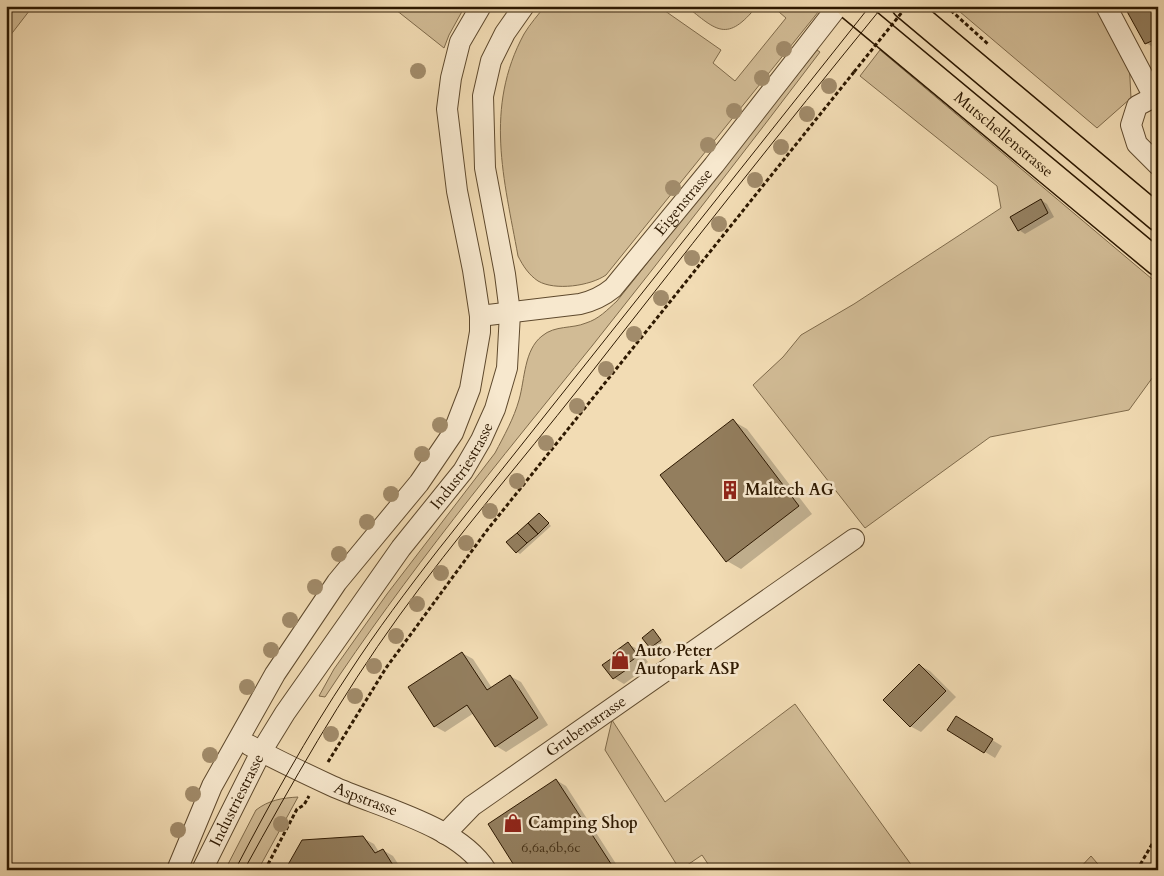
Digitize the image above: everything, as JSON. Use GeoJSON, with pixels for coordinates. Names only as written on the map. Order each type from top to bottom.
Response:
{"type":"FeatureCollection","features":[{"type":"Feature","properties":{"kind":"main road","name":"Mutschellenstrasse"},"geometry":{"type":"LineString","coordinates":[[849,6],[1158,263]]}},
{"type":"Feature","properties":{"kind":"main road"},"geometry":{"type":"LineString","coordinates":[[906,6],[1158,218]]}},
{"type":"Feature","properties":{"kind":"street","name":"Industriestrasse"},"geometry":{"type":"LineString","coordinates":[[178,870],[212,786],[274,674],[338,582],[419,483],[453,433],[470,389],[480,332],[480,316],[458,191],[447,109],[451,78],[460,42],[481,6]]}},
{"type":"Feature","properties":{"kind":"street","name":"Industriestrasse"},"geometry":{"type":"LineString","coordinates":[[202,870],[261,752],[326,653],[402,548],[462,471],[481,440],[495,409],[507,368],[510,313],[505,274],[485,168],[483,96],[491,61],[506,33],[524,6]]}},
{"type":"Feature","properties":{"kind":"street","name":"Eigenstrasse"},"geometry":{"type":"LineString","coordinates":[[480,316],[543,310],[594,301],[604,296],[613,288],[814,39],[838,6]]}},
{"type":"Feature","properties":{"kind":"street"},"geometry":{"type":"LineString","coordinates":[[1106,6],[1156,96],[1137,106],[1131,125],[1138,144],[1158,165]]}},
{"type":"Feature","properties":{"kind":"street","name":"Grubenstrasse"},"geometry":{"type":"LineString","coordinates":[[445,834],[472,806],[854,539]]}},
{"type":"Feature","properties":{"kind":"street","name":"Aspstrasse"},"geometry":{"type":"LineString","coordinates":[[238,740],[333,786],[414,819],[445,834],[465,847],[486,870]]}},
{"type":"Feature","properties":{"kind":"path"},"geometry":{"type":"LineString","coordinates":[[332,756],[386,668],[488,530],[906,6]]}},
{"type":"Feature","properties":{"kind":"path"},"geometry":{"type":"LineString","coordinates":[[265,870],[298,809],[304,805],[308,798]]}},
{"type":"Feature","properties":{"kind":"path"},"geometry":{"type":"LineString","coordinates":[[1136,870],[1158,834]]}},
{"type":"Feature","properties":{"kind":"shaded area"},"geometry":{"type":"Polygon","coordinates":[[[6,6],[33,6],[6,41],[6,6]]]}},
{"type":"Feature","properties":{"kind":"shaded area"},"geometry":{"type":"Polygon","coordinates":[[[391,6],[465,6],[444,48],[391,6]]]}},
{"type":"Feature","properties":{"kind":"shaded area"},"geometry":{"type":"Polygon","coordinates":[[[545,6],[658,6],[721,50],[713,63],[735,81],[786,18],[772,6],[823,6],[606,275],[591,282],[572,286],[554,286],[538,281],[522,263],[518,256],[503,171],[501,116],[504,89],[512,62],[524,34],[545,6]]]}},
{"type":"Feature","properties":{"kind":"shaded area"},"geometry":{"type":"Polygon","coordinates":[[[686,6],[757,6],[738,25],[730,29],[722,29],[706,22],[686,6]]]}},
{"type":"Feature","properties":{"kind":"shaded area"},"geometry":{"type":"Polygon","coordinates":[[[953,6],[1101,6],[1129,60],[1131,98],[1097,128],[953,6]]]}},
{"type":"Feature","properties":{"kind":"shaded area"},"geometry":{"type":"Polygon","coordinates":[[[817,50],[820,52],[707,200],[421,562],[325,697],[319,696],[334,669],[387,594],[495,453],[517,407],[528,357],[536,342],[552,330],[581,325],[595,319],[617,301],[817,50]]]}},
{"type":"Feature","properties":{"kind":"shaded area"},"geometry":{"type":"Polygon","coordinates":[[[880,50],[1158,284],[1158,370],[1129,410],[990,437],[865,528],[753,385],[783,357],[801,335],[854,304],[1001,208],[997,186],[860,76],[880,50]]]}},
{"type":"Feature","properties":{"kind":"shaded area"},"geometry":{"type":"Polygon","coordinates":[[[795,704],[915,870],[712,870],[702,855],[680,870],[605,750],[612,720],[665,802],[795,704]]]}},
{"type":"Feature","properties":{"kind":"shaded area"},"geometry":{"type":"Polygon","coordinates":[[[298,797],[258,870],[225,870],[256,810],[276,800],[298,797]]]}},
{"type":"Feature","properties":{"kind":"shaded area"},"geometry":{"type":"Polygon","coordinates":[[[1091,856],[1103,870],[1078,870],[1091,856]]]}},
{"type":"Feature","properties":{"kind":"building"},"geometry":{"type":"Polygon","coordinates":[[[1124,6],[1158,6],[1158,38],[1145,44],[1124,6]]]}},
{"type":"Feature","properties":{"kind":"building"},"geometry":{"type":"Polygon","coordinates":[[[1041,199],[1048,213],[1018,231],[1010,217],[1041,199]]]}},
{"type":"Feature","properties":{"kind":"building","name":"Maltech AG"},"geometry":{"type":"Polygon","coordinates":[[[733,419],[799,506],[726,562],[660,475],[733,419]]]}},
{"type":"Feature","properties":{"kind":"building"},"geometry":{"type":"Polygon","coordinates":[[[539,513],[549,523],[538,534],[528,523],[539,513]]]}},
{"type":"Feature","properties":{"kind":"building"},"geometry":{"type":"Polygon","coordinates":[[[528,523],[538,534],[527,543],[517,533],[528,523]]]}},
{"type":"Feature","properties":{"kind":"building"},"geometry":{"type":"Polygon","coordinates":[[[517,533],[527,543],[516,553],[506,542],[517,533]]]}},
{"type":"Feature","properties":{"kind":"building"},"geometry":{"type":"Polygon","coordinates":[[[653,629],[661,640],[650,648],[642,638],[653,629]]]}},
{"type":"Feature","properties":{"kind":"building","name":"Auto Peter Autopark ASP"},"geometry":{"type":"Polygon","coordinates":[[[628,642],[638,656],[623,667],[626,670],[613,679],[602,665],[615,656],[613,653],[628,642]]]}},
{"type":"Feature","properties":{"kind":"building"},"geometry":{"type":"Polygon","coordinates":[[[462,652],[487,690],[510,675],[538,718],[495,747],[467,705],[434,727],[408,687],[462,652]]]}},
{"type":"Feature","properties":{"kind":"building"},"geometry":{"type":"Polygon","coordinates":[[[919,664],[946,691],[910,727],[883,700],[919,664]]]}},
{"type":"Feature","properties":{"kind":"building"},"geometry":{"type":"Polygon","coordinates":[[[956,716],[993,739],[984,753],[947,730],[956,716]]]}},
{"type":"Feature","properties":{"kind":"building"},"geometry":{"type":"Polygon","coordinates":[[[556,779],[615,870],[517,870],[488,824],[556,779]]]}},
{"type":"Feature","properties":{"kind":"building"},"geometry":{"type":"Polygon","coordinates":[[[363,836],[375,853],[383,849],[396,870],[285,870],[302,840],[363,836]]]}},
{"type":"Feature","properties":{"kind":"tram line"},"geometry":{"type":"LineString","coordinates":[[235,870],[275,795],[318,721],[392,610],[870,6]]}},
{"type":"Feature","properties":{"kind":"tram line"},"geometry":{"type":"LineString","coordinates":[[244,870],[337,709],[399,616],[465,529],[883,6]]}},
{"type":"Feature","properties":{"kind":"place","name":"Maltech AG"},"geometry":{"type":"Point","coordinates":[730,490]}},
{"type":"Feature","properties":{"kind":"place","name":"Auto Peter Autopark ASP"},"geometry":{"type":"Point","coordinates":[620,660]}},
{"type":"Feature","properties":{"kind":"place","name":"Camping Shop"},"geometry":{"type":"Point","coordinates":[513,823]}}]}
